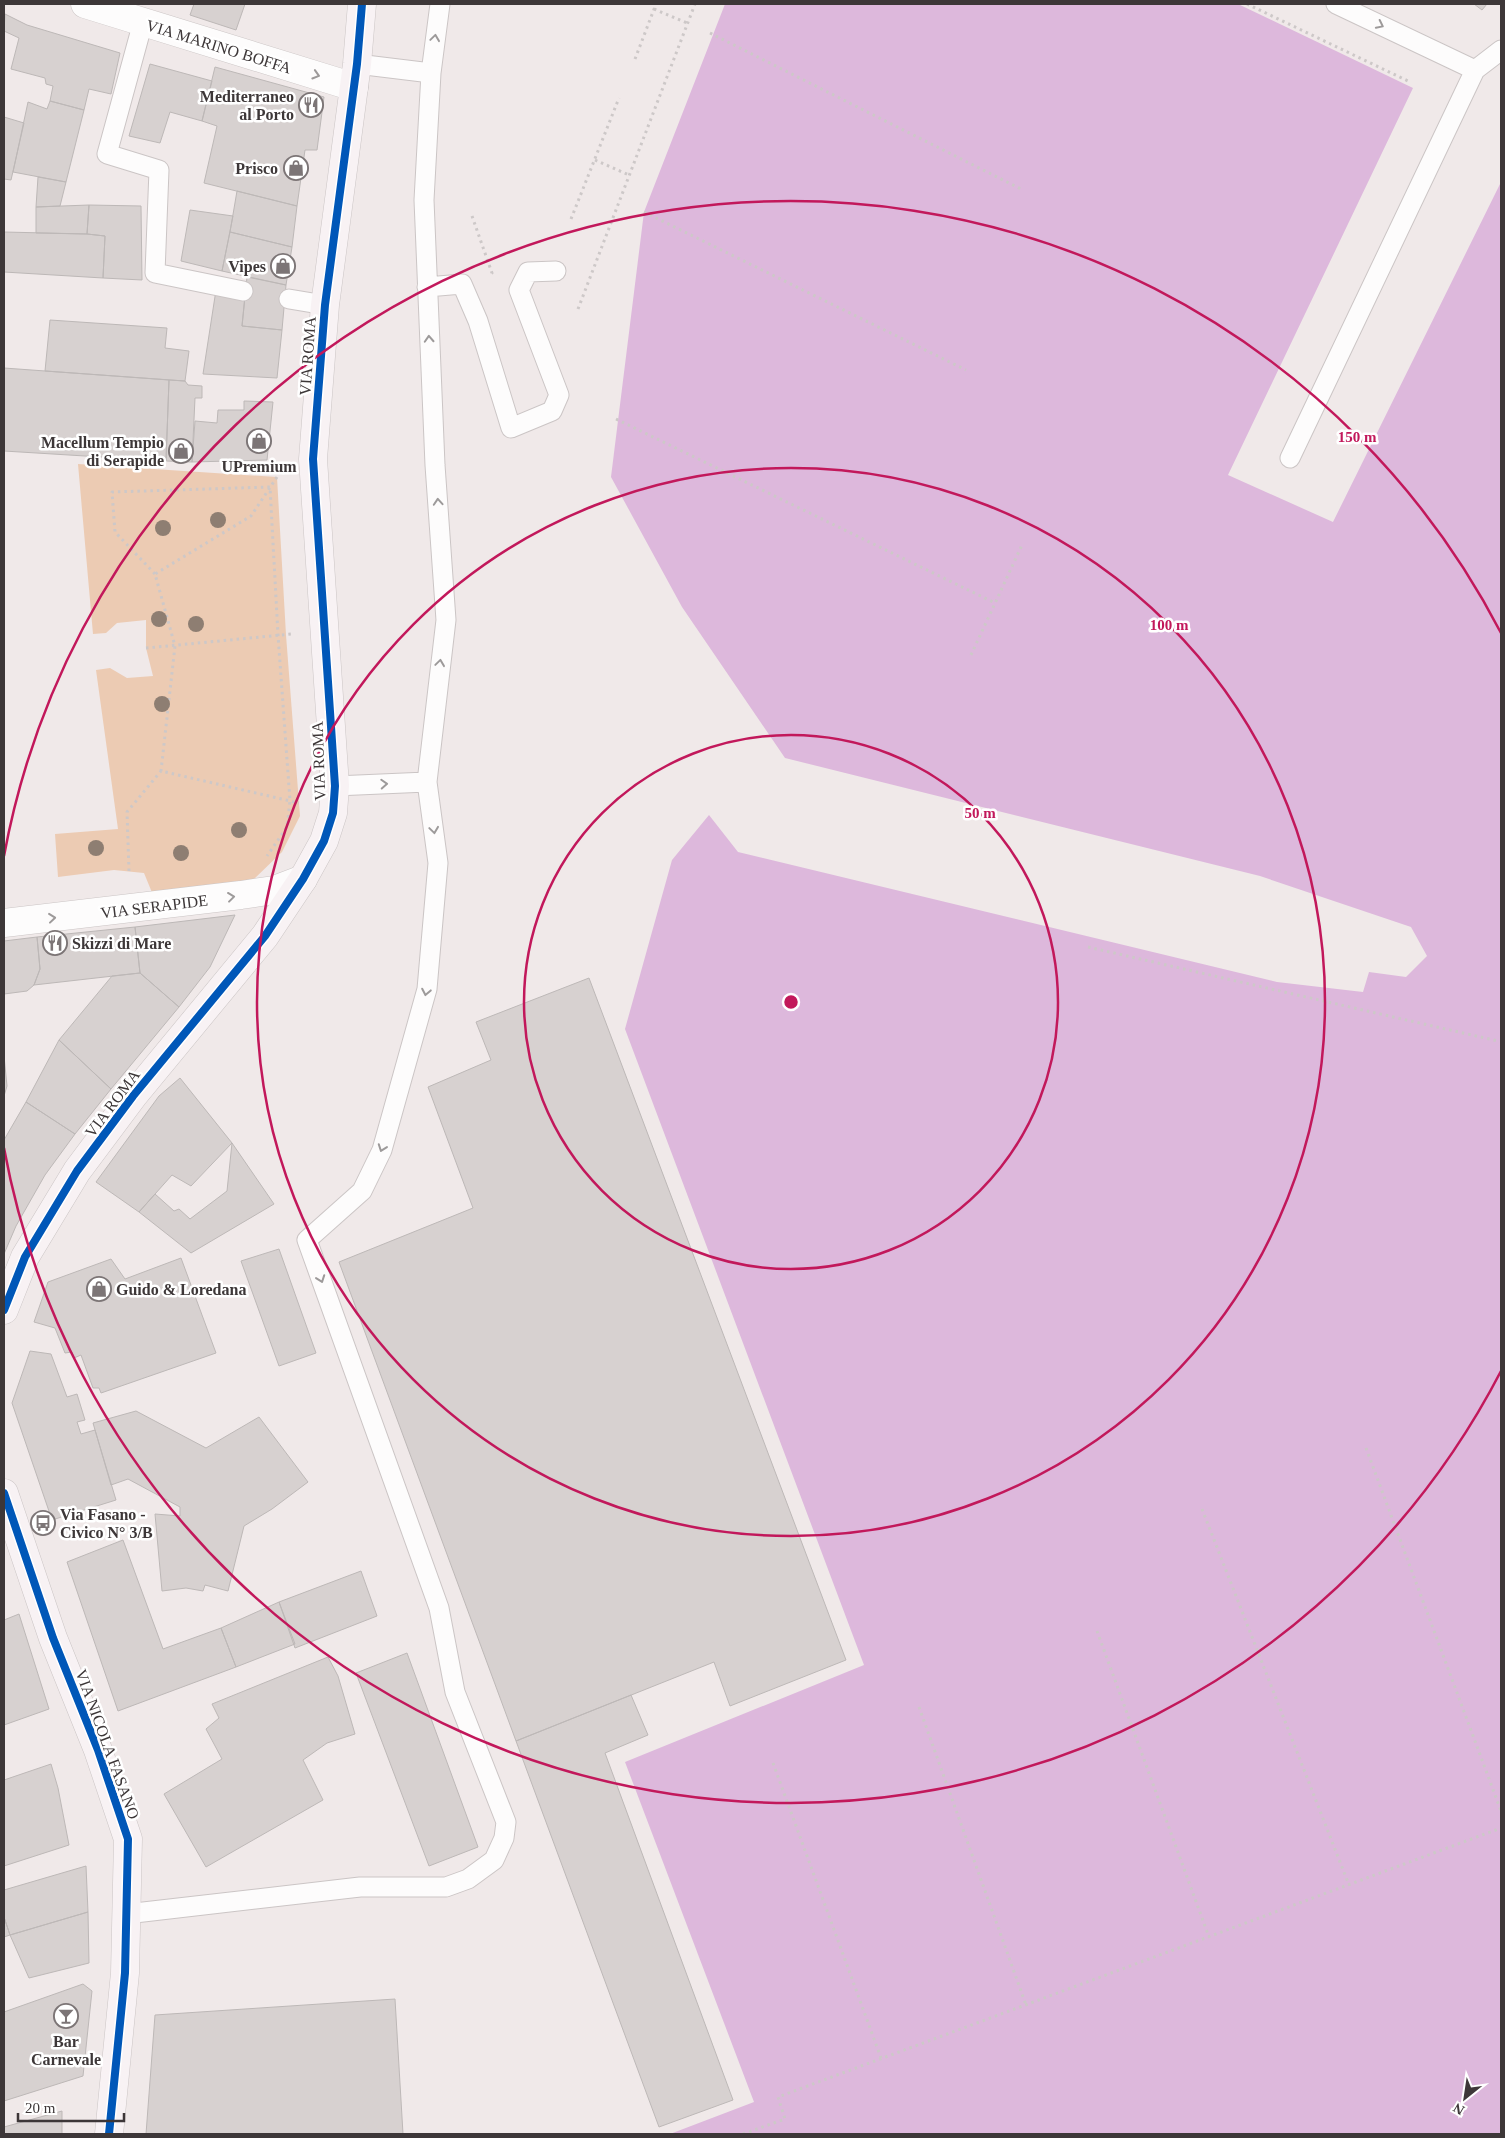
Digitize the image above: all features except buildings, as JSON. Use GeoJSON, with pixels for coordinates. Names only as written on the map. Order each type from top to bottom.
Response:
{"type":"FeatureCollection","features":[{"type":"Feature","properties":{"kind":"street","name":"VIA MARINO BOFFA"},"geometry":{"type":"LineString","coordinates":[[85,4],[142,22],[355,75]]}},
{"type":"Feature","properties":{"kind":"street","name":"VIA ROMA"},"geometry":{"type":"LineString","coordinates":[[4,1310],[25,1256],[78,1171],[133,1096],[264,936],[303,879],[324,841],[333,813],[335,786],[313,460],[325,305],[355,75],[362,4]]}},
{"type":"Feature","properties":{"kind":"street","name":"VIA SERAPIDE"},"geometry":{"type":"LineString","coordinates":[[4,923],[241,895],[274,890],[303,879]]}},
{"type":"Feature","properties":{"kind":"street","name":"VIA NICOLA FASANO"},"geometry":{"type":"LineString","coordinates":[[4,1492],[54,1638],[98,1750],[128,1838],[125,1973],[109,2134]]}},
{"type":"Feature","properties":{"kind":"lane"},"geometry":{"type":"LineString","coordinates":[[126,1914],[360,1887],[446,1887],[468,1878],[494,1860],[504,1838],[506,1822],[455,1692],[438,1608],[307,1240],[362,1191],[382,1150],[427,989],[438,864],[427,782],[446,620],[435,465],[424,200],[431,73],[440,4]]}},
{"type":"Feature","properties":{"kind":"lane"},"geometry":{"type":"LineString","coordinates":[[1336,4],[1475,70]]}},
{"type":"Feature","properties":{"kind":"lane"},"geometry":{"type":"LineString","coordinates":[[142,22],[107,154],[159,170],[156,273],[243,291]]}},
{"type":"Feature","properties":{"kind":"lane"},"geometry":{"type":"LineString","coordinates":[[1290,458],[1475,70],[1501,50]]}},
{"type":"Feature","properties":{"kind":"lane"},"geometry":{"type":"LineString","coordinates":[[355,75],[431,73]]}},
{"type":"Feature","properties":{"kind":"lane"},"geometry":{"type":"LineString","coordinates":[[427,287],[462,284],[478,321],[512,428],[552,411],[559,395],[519,290],[528,272],[556,270]]}},
{"type":"Feature","properties":{"kind":"lane"},"geometry":{"type":"LineString","coordinates":[[289,299],[325,305]]}},
{"type":"Feature","properties":{"kind":"lane"},"geometry":{"type":"LineString","coordinates":[[335,786],[427,782]]}},
{"type":"Feature","properties":{"kind":"path"},"geometry":{"type":"LineString","coordinates":[[635,59],[656,4]]}},
{"type":"Feature","properties":{"kind":"path"},"geometry":{"type":"LineString","coordinates":[[578,309],[695,4]]}},
{"type":"Feature","properties":{"kind":"path"},"geometry":{"type":"LineString","coordinates":[[1247,4],[1408,81]]}},
{"type":"Feature","properties":{"kind":"path"},"geometry":{"type":"LineString","coordinates":[[654,9],[687,23]]}},
{"type":"Feature","properties":{"kind":"path"},"geometry":{"type":"LineString","coordinates":[[710,33],[1022,190]]}},
{"type":"Feature","properties":{"kind":"path"},"geometry":{"type":"LineString","coordinates":[[572,219],[619,98]]}},
{"type":"Feature","properties":{"kind":"path"},"geometry":{"type":"LineString","coordinates":[[595,160],[629,175]]}},
{"type":"Feature","properties":{"kind":"path"},"geometry":{"type":"LineString","coordinates":[[644,212],[966,370]]}},
{"type":"Feature","properties":{"kind":"path"},"geometry":{"type":"LineString","coordinates":[[462,284],[492,274],[472,216]]}},
{"type":"Feature","properties":{"kind":"path"},"geometry":{"type":"LineString","coordinates":[[616,420],[995,603]]}},
{"type":"Feature","properties":{"kind":"path"},"geometry":{"type":"LineString","coordinates":[[155,574],[251,516],[277,478]]}},
{"type":"Feature","properties":{"kind":"path"},"geometry":{"type":"LineString","coordinates":[[130,871],[127,812],[161,771],[175,646],[155,574],[115,532],[112,492],[270,487]]}},
{"type":"Feature","properties":{"kind":"path"},"geometry":{"type":"LineString","coordinates":[[266,858],[287,828],[290,801],[270,487]]}},
{"type":"Feature","properties":{"kind":"path"},"geometry":{"type":"LineString","coordinates":[[971,655],[1022,545]]}},
{"type":"Feature","properties":{"kind":"path"},"geometry":{"type":"LineString","coordinates":[[146,648],[325,632]]}},
{"type":"Feature","properties":{"kind":"path"},"geometry":{"type":"LineString","coordinates":[[161,771],[299,803]]}},
{"type":"Feature","properties":{"kind":"path"},"geometry":{"type":"LineString","coordinates":[[1088,947],[1498,1041]]}},
{"type":"Feature","properties":{"kind":"path"},"geometry":{"type":"LineString","coordinates":[[1366,1448],[1501,1812]]}},
{"type":"Feature","properties":{"kind":"path"},"geometry":{"type":"LineString","coordinates":[[1202,1509],[1349,1885]]}},
{"type":"Feature","properties":{"kind":"path"},"geometry":{"type":"LineString","coordinates":[[1097,1631],[1209,1936]]}},
{"type":"Feature","properties":{"kind":"path"},"geometry":{"type":"LineString","coordinates":[[919,1707],[1026,2005]]}},
{"type":"Feature","properties":{"kind":"path"},"geometry":{"type":"LineString","coordinates":[[773,1763],[881,2058]]}},
{"type":"Feature","properties":{"kind":"path"},"geometry":{"type":"LineString","coordinates":[[743,2134],[785,2119],[778,2097],[1501,1828]]}},
{"type":"Feature","properties":{"kind":"shaded area"},"geometry":{"type":"Polygon","coordinates":[[[725,4],[1238,4],[1413,88],[1228,475],[1333,522],[1501,182],[1501,2134],[670,2134],[754,2102],[625,1762],[864,1665],[625,1029],[672,860],[709,815],[738,852],[1277,982],[1363,992],[1369,972],[1406,977],[1427,956],[1411,927],[1260,876],[785,758],[682,607],[611,477],[644,212],[725,4]]]}},
{"type":"Feature","properties":{"kind":"shaded area"},"geometry":{"type":"Polygon","coordinates":[[[78,464],[277,477],[286,635],[300,816],[282,852],[252,881],[153,895],[144,873],[114,870],[58,877],[55,834],[118,829],[96,670],[110,668],[127,678],[153,676],[146,648],[146,620],[117,623],[106,633],[93,634],[78,464]]]}},
{"type":"Feature","properties":{"kind":"cycle path"},"geometry":{"type":"LineString","coordinates":[[4,1310],[25,1257],[77,1171],[133,1096],[265,936],[303,879],[324,841],[333,813],[335,786],[313,459],[325,305],[357,64],[362,4]]}},
{"type":"Feature","properties":{"kind":"cycle path"},"geometry":{"type":"LineString","coordinates":[[4,1493],[53,1638],[98,1750],[128,1839],[125,1973],[109,2134]]}},
{"type":"Feature","properties":{"kind":"place","name":"Mediterraneo al Porto"},"geometry":{"type":"Point","coordinates":[311,105]}},
{"type":"Feature","properties":{"kind":"place","name":"Prisco"},"geometry":{"type":"Point","coordinates":[296,168]}},
{"type":"Feature","properties":{"kind":"place","name":"Vipes"},"geometry":{"type":"Point","coordinates":[283,266]}},
{"type":"Feature","properties":{"kind":"place","name":"UPremium"},"geometry":{"type":"Point","coordinates":[259,441]}},
{"type":"Feature","properties":{"kind":"place","name":"Macellum Tempio di Serapide"},"geometry":{"type":"Point","coordinates":[181,451]}},
{"type":"Feature","properties":{"kind":"place","name":"Skizzi di Mare"},"geometry":{"type":"Point","coordinates":[55,943]}},
{"type":"Feature","properties":{"kind":"place","name":"Guido & Loredana"},"geometry":{"type":"Point","coordinates":[99,1289]}},
{"type":"Feature","properties":{"kind":"place","name":"Via Fasano - Civico N° 3/B"},"geometry":{"type":"Point","coordinates":[43,1523]}},
{"type":"Feature","properties":{"kind":"place","name":"Bar Carnevale"},"geometry":{"type":"Point","coordinates":[66,2016]}}]}
